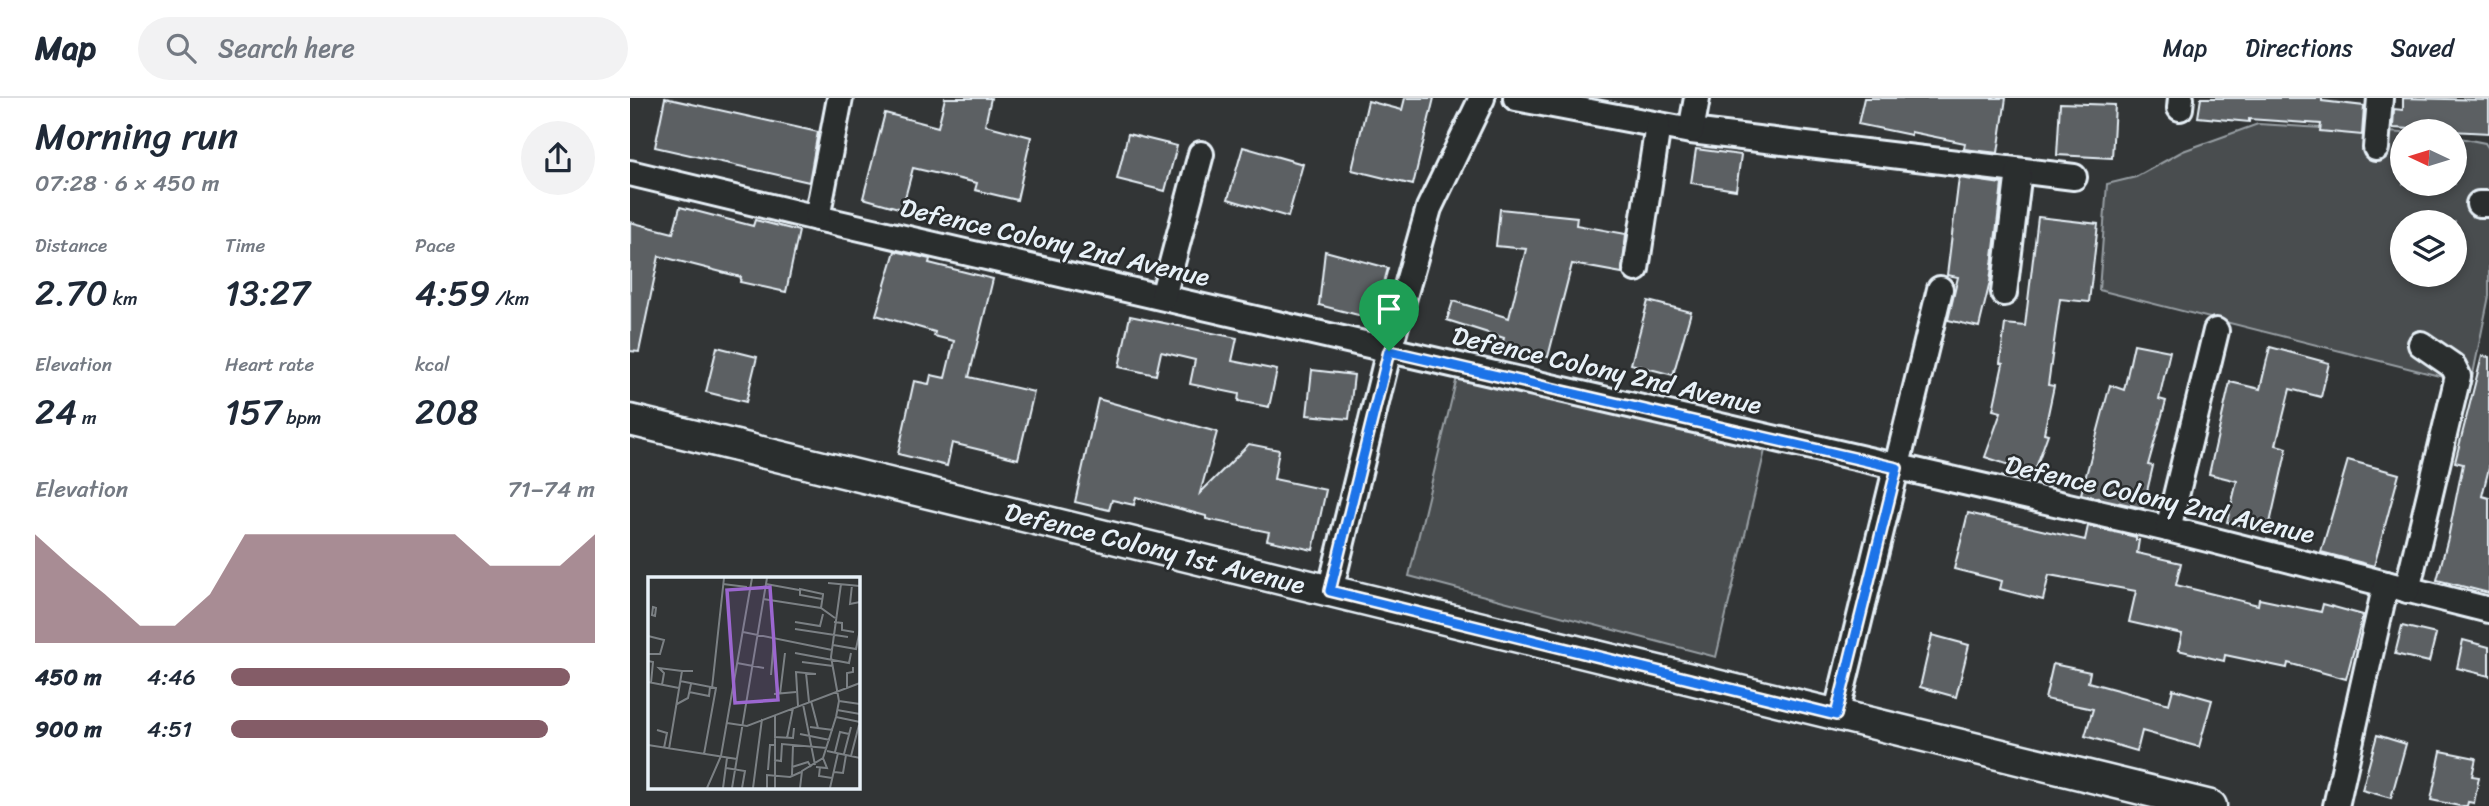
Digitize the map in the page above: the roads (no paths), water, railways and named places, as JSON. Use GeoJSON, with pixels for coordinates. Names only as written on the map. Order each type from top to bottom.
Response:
{"type":"FeatureCollection","features":[{"type":"Feature","properties":{"kind":"street"},"geometry":{"type":"LineString","coordinates":[[817,218],[840,98]]}},
{"type":"Feature","properties":{"kind":"street"},"geometry":{"type":"LineString","coordinates":[[1330,591],[1389,351],[1429,208],[1482,98]]}},
{"type":"Feature","properties":{"kind":"street"},"geometry":{"type":"LineString","coordinates":[[1516,98],[1691,131],[2074,177]]}},
{"type":"Feature","properties":{"kind":"street"},"geometry":{"type":"LineString","coordinates":[[1691,131],[1698,98]]}},
{"type":"Feature","properties":{"kind":"street"},"geometry":{"type":"LineString","coordinates":[[2376,148],[2380,98]]}},
{"type":"Feature","properties":{"kind":"street"},"geometry":{"type":"LineString","coordinates":[[1636,269],[1658,125]]}},
{"type":"Feature","properties":{"kind":"street"},"geometry":{"type":"LineString","coordinates":[[1163,298],[1201,154]]}},
{"type":"Feature","properties":{"kind":"street"},"geometry":{"type":"LineString","coordinates":[[2004,293],[2019,171]]}},
{"type":"Feature","properties":{"kind":"street","name":"Defence Colony 2nd Avenue"},"geometry":{"type":"LineString","coordinates":[[630,173],[1389,351],[2168,529],[2489,610]]}},
{"type":"Feature","properties":{"kind":"street"},"geometry":{"type":"LineString","coordinates":[[1836,715],[1940,289]]}},
{"type":"Feature","properties":{"kind":"street"},"geometry":{"type":"LineString","coordinates":[[2168,529],[2216,331]]}},
{"type":"Feature","properties":{"kind":"street"},"geometry":{"type":"LineString","coordinates":[[2336,806],[2458,376],[2453,366],[2421,345]]}},
{"type":"Feature","properties":{"kind":"street","name":"Defence Colony 1st Avenue"},"geometry":{"type":"LineString","coordinates":[[630,420],[2211,806]]}}]}
